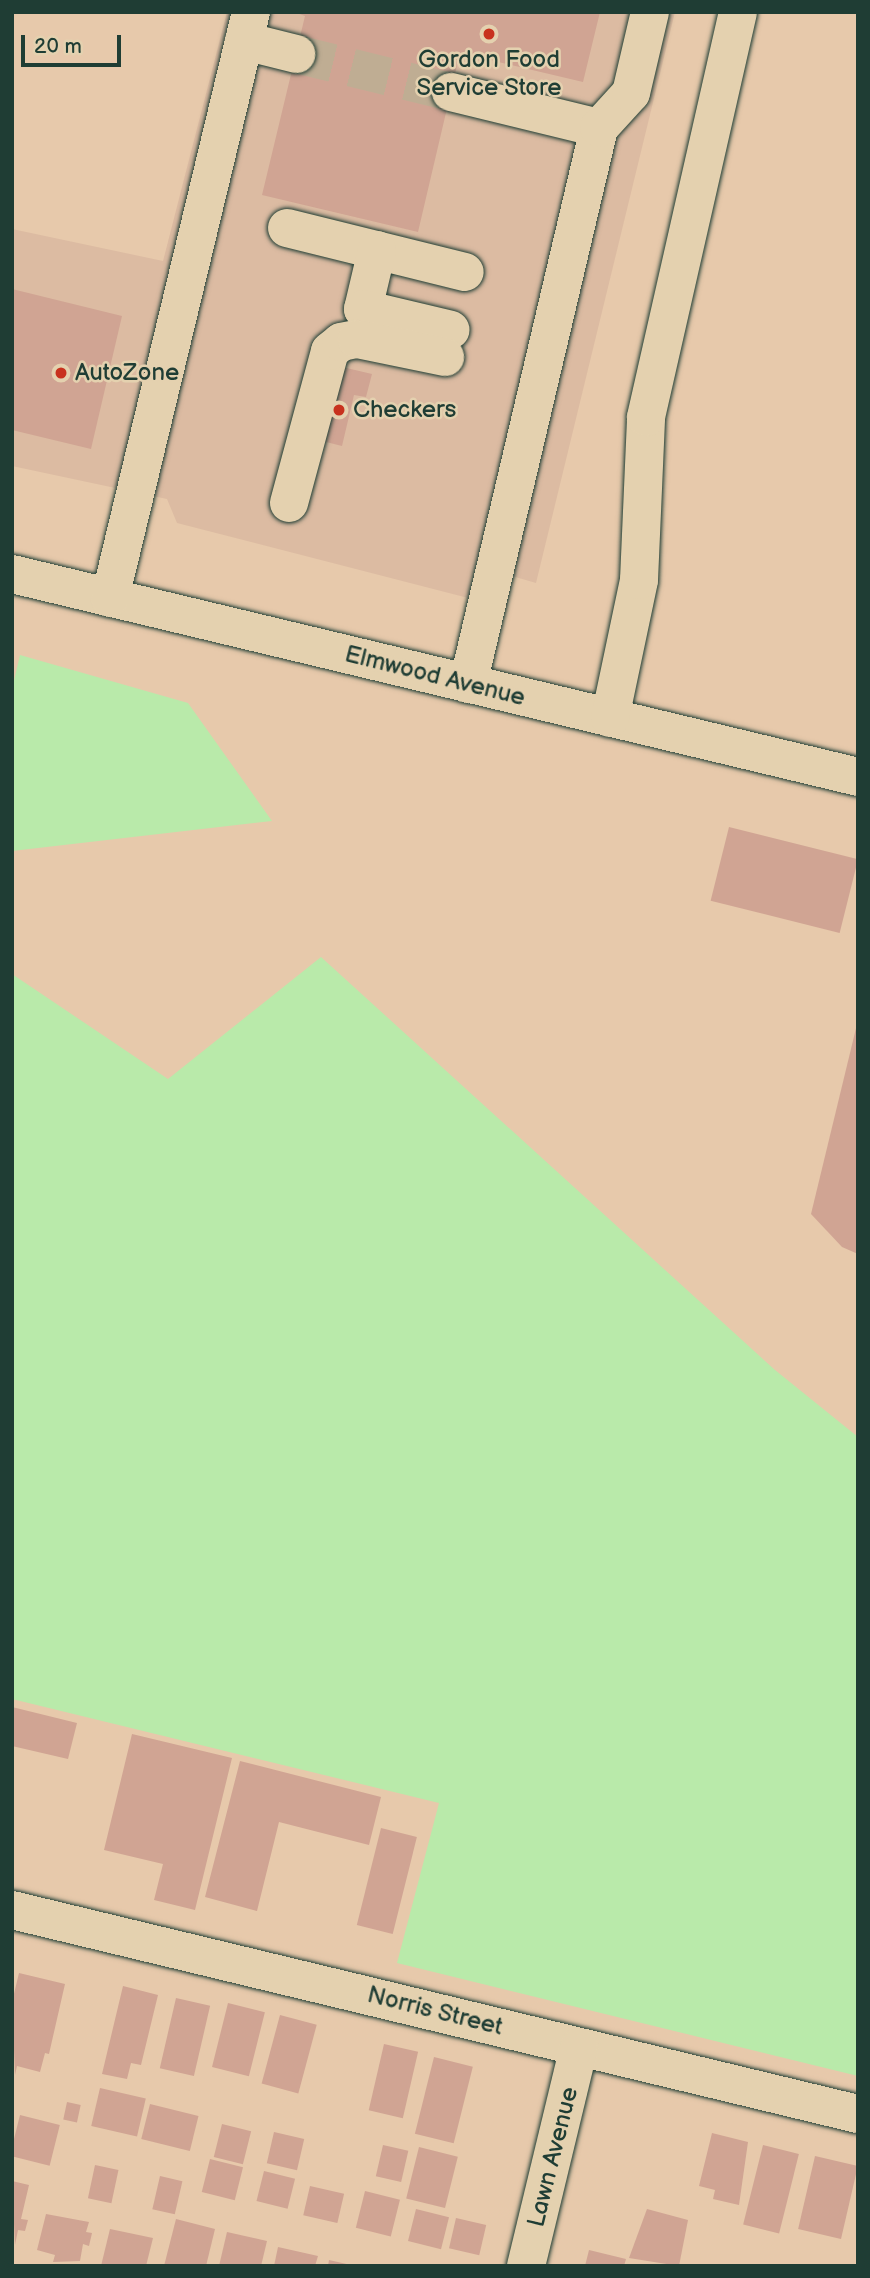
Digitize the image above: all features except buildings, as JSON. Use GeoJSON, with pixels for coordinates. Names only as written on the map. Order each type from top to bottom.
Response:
{"type":"FeatureCollection","features":[{"type":"Feature","properties":{"kind":"street"},"geometry":{"type":"LineString","coordinates":[[468,684],[599,128],[631,93],[650,12]]}},
{"type":"Feature","properties":{"kind":"street"},"geometry":{"type":"LineString","coordinates":[[610,718],[639,580],[646,416],[738,12]]}},
{"type":"Feature","properties":{"kind":"street"},"geometry":{"type":"LineString","coordinates":[[110,598],[247,27],[296,54]]}},
{"type":"Feature","properties":{"kind":"street"},"geometry":{"type":"LineString","coordinates":[[451,92],[599,128]]}},
{"type":"Feature","properties":{"kind":"street"},"geometry":{"type":"LineString","coordinates":[[287,228],[465,272]]}},
{"type":"Feature","properties":{"kind":"street"},"geometry":{"type":"LineString","coordinates":[[289,503],[330,351],[341,342],[365,340],[448,344],[363,309],[377,250]]}},
{"type":"Feature","properties":{"kind":"street","name":"Elmwood Avenue"},"geometry":{"type":"LineString","coordinates":[[12,574],[858,777]]}},
{"type":"Feature","properties":{"kind":"street","name":"Norris Street"},"geometry":{"type":"LineString","coordinates":[[12,1910],[858,2114]]}},
{"type":"Feature","properties":{"kind":"street","name":"Lawn Avenue"},"geometry":{"type":"LineString","coordinates":[[526,2266],[579,2047]]}},
{"type":"Feature","properties":{"kind":"shaded area"},"geometry":{"type":"Polygon","coordinates":[[[227,12],[675,12],[536,583],[512,576],[507,608],[177,523],[167,499],[12,466],[12,229],[163,261],[227,12]]]}},
{"type":"Feature","properties":{"kind":"green space"},"geometry":{"type":"Polygon","coordinates":[[[20,655],[188,703],[272,821],[12,851],[12,689],[20,655]]]}},
{"type":"Feature","properties":{"kind":"green space"},"geometry":{"type":"Polygon","coordinates":[[[321,957],[775,1370],[858,1437],[858,2076],[397,1963],[439,1803],[12,1699],[12,974],[168,1079],[321,957]]]}},
{"type":"Feature","properties":{"kind":"tunnel"},"geometry":{"type":"LineString","coordinates":[[296,54],[451,92]]}},
{"type":"Feature","properties":{"kind":"place","name":"Gordon Food Service Store"},"geometry":{"type":"Point","coordinates":[489,34]}},
{"type":"Feature","properties":{"kind":"place","name":"AutoZone"},"geometry":{"type":"Point","coordinates":[61,373]}},
{"type":"Feature","properties":{"kind":"place","name":"Checkers"},"geometry":{"type":"Point","coordinates":[339,410]}}]}
